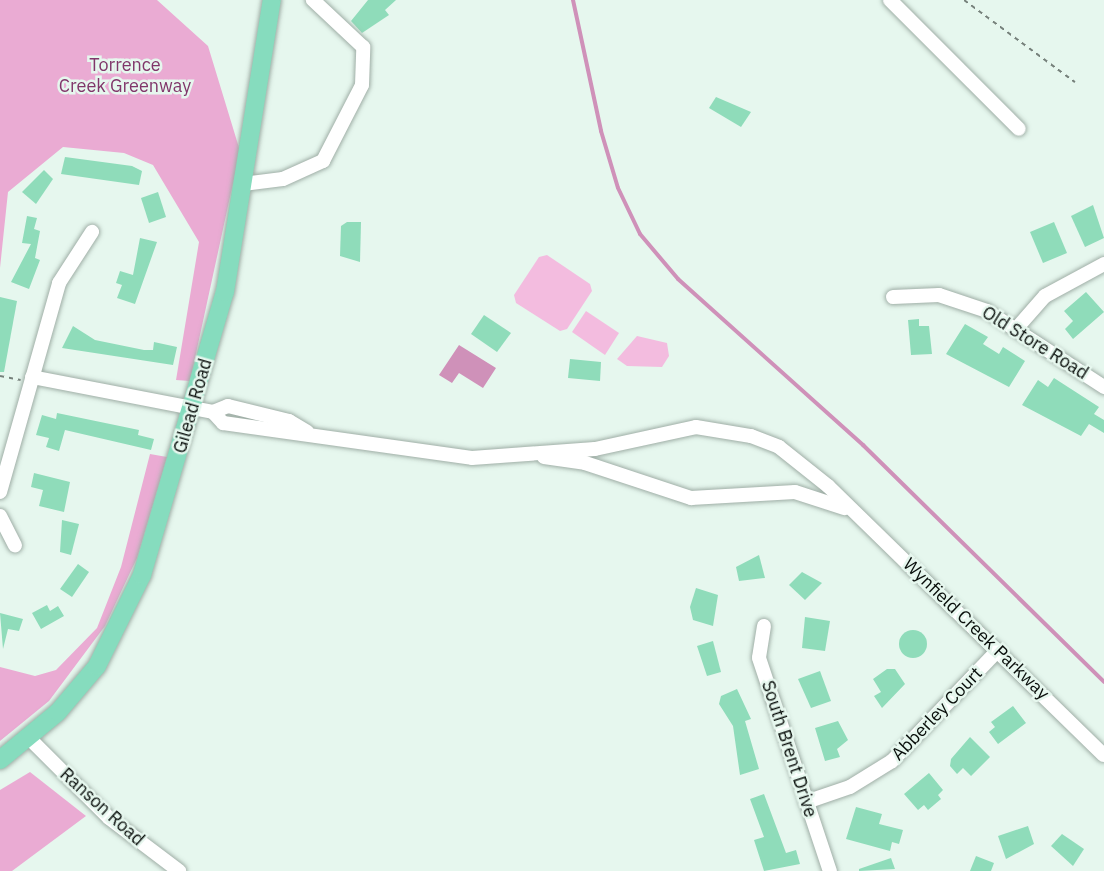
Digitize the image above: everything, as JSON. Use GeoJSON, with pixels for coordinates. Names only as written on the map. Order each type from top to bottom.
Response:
{"type":"FeatureCollection","features":[{"type":"Feature","properties":{"kind":"main road","name":"Gilead Road"},"geometry":{"type":"LineString","coordinates":[[0,760],[29,738],[74,694],[116,635],[142,575],[193,408],[225,292],[272,0]]}},
{"type":"Feature","properties":{"kind":"street"},"geometry":{"type":"LineString","coordinates":[[243,184],[283,179],[323,161],[362,85],[363,46],[313,0]]}},
{"type":"Feature","properties":{"kind":"street"},"geometry":{"type":"LineString","coordinates":[[890,0],[1019,129]]}},
{"type":"Feature","properties":{"kind":"street"},"geometry":{"type":"LineString","coordinates":[[0,492],[28,379],[64,271],[92,232]]}},
{"type":"Feature","properties":{"kind":"street"},"geometry":{"type":"LineString","coordinates":[[1016,329],[1045,296],[1104,264]]}},
{"type":"Feature","properties":{"kind":"street","name":"Old Store Road"},"geometry":{"type":"LineString","coordinates":[[893,297],[914,294],[959,300],[1016,329],[1104,387]]}},
{"type":"Feature","properties":{"kind":"street","name":"Wynfield Creek Parkway"},"geometry":{"type":"LineString","coordinates":[[28,379],[213,412],[223,423],[307,432],[453,458],[542,457],[585,463],[691,498],[795,492],[844,508]]}},
{"type":"Feature","properties":{"kind":"street","name":"Wynfield Creek Parkway"},"geometry":{"type":"LineString","coordinates":[[542,457],[663,430],[721,428],[779,447],[828,486],[844,508],[998,650],[1104,754]]}},
{"type":"Feature","properties":{"kind":"street"},"geometry":{"type":"LineString","coordinates":[[0,516],[15,545]]}},
{"type":"Feature","properties":{"kind":"street","name":"South Brent Drive"},"geometry":{"type":"LineString","coordinates":[[764,626],[759,658],[830,871]]}},
{"type":"Feature","properties":{"kind":"street","name":"Abberley Court"},"geometry":{"type":"LineString","coordinates":[[806,802],[850,787],[892,761],[998,650]]}},
{"type":"Feature","properties":{"kind":"street","name":"Ranson Road"},"geometry":{"type":"LineString","coordinates":[[29,738],[109,818],[179,871]]}},
{"type":"Feature","properties":{"kind":"path"},"geometry":{"type":"LineString","coordinates":[[964,0],[1075,82]]}},
{"type":"Feature","properties":{"kind":"path"},"geometry":{"type":"LineString","coordinates":[[0,375],[28,379]]}},
{"type":"Feature","properties":{"kind":"shaded area"},"geometry":{"type":"Polygon","coordinates":[[[547,255],[590,284],[592,291],[567,329],[560,331],[516,303],[514,295],[539,257],[547,255]]]}},
{"type":"Feature","properties":{"kind":"shaded area"},"geometry":{"type":"Polygon","coordinates":[[[586,311],[619,333],[605,355],[572,332],[586,311]]]}},
{"type":"Feature","properties":{"kind":"shaded area"},"geometry":{"type":"Polygon","coordinates":[[[637,336],[667,343],[669,356],[662,367],[627,366],[617,359],[637,336]]]}},
{"type":"Feature","properties":{"kind":"shaded area"},"geometry":{"type":"Polygon","coordinates":[[[459,345],[496,368],[483,388],[459,373],[452,383],[439,375],[459,345]]]}},
{"type":"Feature","properties":{"kind":"green space","name":"Torrence Creek Greenway"},"geometry":{"type":"Polygon","coordinates":[[[0,0],[157,0],[208,46],[240,151],[190,381],[176,380],[199,242],[153,165],[124,153],[63,147],[8,192],[0,268],[0,0]]]}},
{"type":"Feature","properties":{"kind":"green space"},"geometry":{"type":"Polygon","coordinates":[[[150,454],[167,457],[137,558],[105,626],[49,701],[0,741],[0,667],[35,676],[56,670],[97,628],[121,567],[150,454]]]}},
{"type":"Feature","properties":{"kind":"green space"},"geometry":{"type":"Polygon","coordinates":[[[30,772],[86,816],[12,871],[0,871],[0,790],[30,772]]]}},
{"type":"Feature","properties":{"kind":"building"},"geometry":{"type":"Polygon","coordinates":[[[368,0],[396,0],[385,10],[389,15],[362,33],[351,21],[368,0]]]}},
{"type":"Feature","properties":{"kind":"building"},"geometry":{"type":"Polygon","coordinates":[[[716,97],[751,112],[741,127],[709,108],[716,97]]]}},
{"type":"Feature","properties":{"kind":"building"},"geometry":{"type":"Polygon","coordinates":[[[65,157],[132,166],[142,171],[139,185],[61,174],[65,157]]]}},
{"type":"Feature","properties":{"kind":"building"},"geometry":{"type":"Polygon","coordinates":[[[44,170],[53,179],[36,204],[22,192],[44,170]]]}},
{"type":"Feature","properties":{"kind":"building"},"geometry":{"type":"Polygon","coordinates":[[[158,192],[166,217],[149,223],[141,198],[158,192]]]}},
{"type":"Feature","properties":{"kind":"building"},"geometry":{"type":"Polygon","coordinates":[[[1093,205],[1104,238],[1085,247],[1071,216],[1093,205]]]}},
{"type":"Feature","properties":{"kind":"building"},"geometry":{"type":"Polygon","coordinates":[[[27,216],[37,218],[34,229],[40,231],[35,258],[40,260],[29,289],[11,282],[31,244],[22,243],[27,216]]]}},
{"type":"Feature","properties":{"kind":"building"},"geometry":{"type":"Polygon","coordinates":[[[347,222],[361,222],[360,262],[340,256],[341,226],[347,222]]]}},
{"type":"Feature","properties":{"kind":"building"},"geometry":{"type":"Polygon","coordinates":[[[1054,222],[1067,253],[1043,263],[1030,232],[1054,222]]]}},
{"type":"Feature","properties":{"kind":"building"},"geometry":{"type":"Polygon","coordinates":[[[140,238],[157,242],[135,304],[117,298],[122,285],[116,283],[120,271],[133,275],[140,238]]]}},
{"type":"Feature","properties":{"kind":"building"},"geometry":{"type":"Polygon","coordinates":[[[1086,292],[1104,312],[1073,339],[1065,329],[1073,321],[1064,311],[1086,292]]]}},
{"type":"Feature","properties":{"kind":"building"},"geometry":{"type":"Polygon","coordinates":[[[0,297],[17,301],[4,372],[0,372],[0,297]]]}},
{"type":"Feature","properties":{"kind":"building"},"geometry":{"type":"Polygon","coordinates":[[[484,315],[511,333],[497,352],[471,334],[484,315]]]}},
{"type":"Feature","properties":{"kind":"building"},"geometry":{"type":"Polygon","coordinates":[[[919,319],[919,326],[929,326],[932,354],[911,355],[908,320],[919,319]]]}},
{"type":"Feature","properties":{"kind":"building"},"geometry":{"type":"Polygon","coordinates":[[[965,324],[988,337],[983,344],[999,354],[1003,347],[1025,361],[1009,387],[946,354],[965,324]]]}},
{"type":"Feature","properties":{"kind":"building"},"geometry":{"type":"Polygon","coordinates":[[[73,326],[95,340],[144,350],[153,350],[154,342],[177,347],[173,365],[62,348],[73,326]]]}},
{"type":"Feature","properties":{"kind":"building"},"geometry":{"type":"Polygon","coordinates":[[[570,359],[601,362],[600,381],[568,378],[570,359]]]}},
{"type":"Feature","properties":{"kind":"building"},"geometry":{"type":"Polygon","coordinates":[[[1054,378],[1099,407],[1094,414],[1104,420],[1104,433],[1089,424],[1081,436],[1022,405],[1038,380],[1048,387],[1054,378]]]}},
{"type":"Feature","properties":{"kind":"building"},"geometry":{"type":"Polygon","coordinates":[[[57,413],[139,430],[138,435],[154,439],[151,450],[65,430],[59,451],[46,447],[49,438],[36,435],[42,415],[56,419],[57,413]]]}},
{"type":"Feature","properties":{"kind":"building"},"geometry":{"type":"Polygon","coordinates":[[[34,473],[70,482],[64,512],[39,506],[43,490],[31,487],[34,473]]]}},
{"type":"Feature","properties":{"kind":"building"},"geometry":{"type":"Polygon","coordinates":[[[62,520],[79,524],[71,555],[60,552],[62,520]]]}},
{"type":"Feature","properties":{"kind":"building"},"geometry":{"type":"Polygon","coordinates":[[[759,555],[765,578],[739,581],[736,567],[759,555]]]}},
{"type":"Feature","properties":{"kind":"building"},"geometry":{"type":"Polygon","coordinates":[[[78,564],[89,572],[72,597],[60,589],[78,564]]]}},
{"type":"Feature","properties":{"kind":"building"},"geometry":{"type":"Polygon","coordinates":[[[802,572],[822,583],[805,600],[789,585],[802,572]]]}},
{"type":"Feature","properties":{"kind":"building"},"geometry":{"type":"Polygon","coordinates":[[[696,588],[718,595],[713,626],[693,620],[690,607],[696,588]]]}},
{"type":"Feature","properties":{"kind":"building"},"geometry":{"type":"Polygon","coordinates":[[[47,605],[50,611],[58,606],[64,616],[41,629],[32,613],[47,605]]]}},
{"type":"Feature","properties":{"kind":"building"},"geometry":{"type":"Polygon","coordinates":[[[0,613],[23,619],[19,631],[8,629],[3,649],[0,613]]]}},
{"type":"Feature","properties":{"kind":"building"},"geometry":{"type":"Polygon","coordinates":[[[805,617],[830,621],[825,651],[802,648],[805,617]]]}},
{"type":"Feature","properties":{"kind":"building"},"geometry":{"type":"Polygon","coordinates":[[[913,630],[923,634],[927,644],[923,654],[913,658],[903,654],[899,644],[903,634],[913,630]]]}},
{"type":"Feature","properties":{"kind":"building"},"geometry":{"type":"Polygon","coordinates":[[[713,641],[721,672],[707,676],[697,646],[713,641]]]}},
{"type":"Feature","properties":{"kind":"building"},"geometry":{"type":"Polygon","coordinates":[[[887,669],[895,669],[905,684],[882,708],[874,696],[881,692],[873,679],[887,669]]]}},
{"type":"Feature","properties":{"kind":"building"},"geometry":{"type":"Polygon","coordinates":[[[820,671],[831,701],[811,708],[798,679],[820,671]]]}},
{"type":"Feature","properties":{"kind":"building"},"geometry":{"type":"Polygon","coordinates":[[[737,689],[751,719],[745,721],[759,769],[740,775],[733,726],[719,704],[721,696],[737,689]]]}},
{"type":"Feature","properties":{"kind":"building"},"geometry":{"type":"Polygon","coordinates":[[[1013,706],[1026,723],[998,744],[989,732],[995,727],[991,722],[1013,706]]]}},
{"type":"Feature","properties":{"kind":"building"},"geometry":{"type":"Polygon","coordinates":[[[838,721],[848,740],[837,749],[840,757],[825,761],[815,728],[838,721]]]}},
{"type":"Feature","properties":{"kind":"building"},"geometry":{"type":"Polygon","coordinates":[[[970,737],[990,757],[971,776],[963,768],[957,774],[950,766],[951,759],[970,737]]]}},
{"type":"Feature","properties":{"kind":"building"},"geometry":{"type":"Polygon","coordinates":[[[929,773],[943,790],[938,795],[941,799],[928,810],[924,805],[918,810],[904,794],[929,773]]]}},
{"type":"Feature","properties":{"kind":"building"},"geometry":{"type":"Polygon","coordinates":[[[764,794],[786,853],[796,850],[800,864],[764,871],[754,840],[764,837],[750,799],[764,794]]]}},
{"type":"Feature","properties":{"kind":"building"},"geometry":{"type":"Polygon","coordinates":[[[856,807],[882,814],[879,824],[903,830],[899,844],[892,842],[890,851],[846,839],[856,807]]]}},
{"type":"Feature","properties":{"kind":"building"},"geometry":{"type":"Polygon","coordinates":[[[1028,826],[1034,844],[1006,859],[998,836],[1028,826]]]}},
{"type":"Feature","properties":{"kind":"building"},"geometry":{"type":"Polygon","coordinates":[[[1062,834],[1084,849],[1073,866],[1051,846],[1062,834]]]}},
{"type":"Feature","properties":{"kind":"building"},"geometry":{"type":"Polygon","coordinates":[[[976,856],[994,863],[991,871],[970,871],[976,856]]]}},
{"type":"Feature","properties":{"kind":"building"},"geometry":{"type":"Polygon","coordinates":[[[891,858],[895,869],[859,871],[859,869],[891,858]]]}},
{"type":"Feature","properties":{"kind":"waterway"},"geometry":{"type":"LineString","coordinates":[[573,0],[601,131],[618,188],[640,234],[678,279],[863,445],[1104,682]]}}]}
